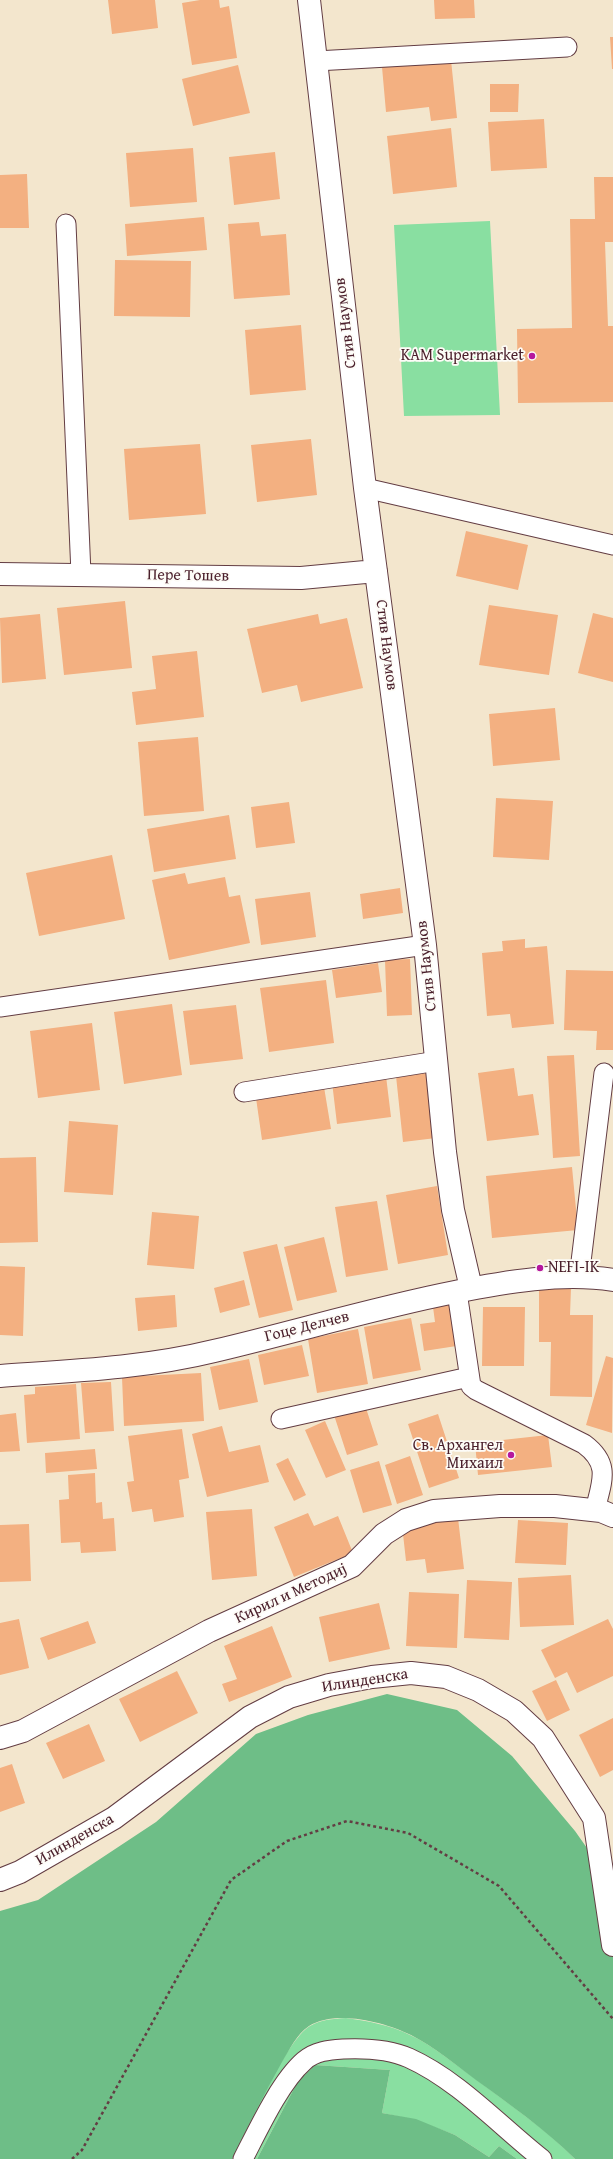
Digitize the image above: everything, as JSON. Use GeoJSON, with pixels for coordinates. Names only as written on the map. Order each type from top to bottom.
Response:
{"type":"FeatureCollection","features":[{"type":"Feature","properties":{"kind":"street","name":"Стив Наумов"},"geometry":{"type":"LineString","coordinates":[[309,0],[365,488],[425,945],[453,1210],[464,1290]]}},
{"type":"Feature","properties":{"kind":"street","name":"Пере Тошев"},"geometry":{"type":"LineString","coordinates":[[0,574],[301,578],[376,571]]}},
{"type":"Feature","properties":{"kind":"street","name":"Гоце Делчев"},"geometry":{"type":"LineString","coordinates":[[0,1376],[124,1366],[213,1352],[406,1302],[464,1290],[543,1279],[580,1278],[613,1280]]}},
{"type":"Feature","properties":{"kind":"street","name":"Кирил и Методиј"},"geometry":{"type":"LineString","coordinates":[[0,1738],[23,1731],[209,1631],[352,1566],[384,1534],[406,1520],[434,1511],[500,1506],[555,1506],[604,1513]]}},
{"type":"Feature","properties":{"kind":"street","name":"Илинденска"},"geometry":{"type":"LineString","coordinates":[[0,1880],[20,1872],[114,1818],[250,1717],[289,1697],[329,1685],[411,1672],[446,1677],[478,1690],[514,1711],[543,1738],[594,1818],[613,1945]]}},
{"type":"Feature","properties":{"kind":"street"},"geometry":{"type":"LineString","coordinates":[[594,1818],[613,1845]]}},
{"type":"Feature","properties":{"kind":"lane"},"geometry":{"type":"LineString","coordinates":[[316,61],[567,47]]}},
{"type":"Feature","properties":{"kind":"lane"},"geometry":{"type":"LineString","coordinates":[[66,224],[81,574]]}},
{"type":"Feature","properties":{"kind":"lane"},"geometry":{"type":"LineString","coordinates":[[365,488],[613,545]]}},
{"type":"Feature","properties":{"kind":"lane"},"geometry":{"type":"LineString","coordinates":[[0,1007],[425,945]]}},
{"type":"Feature","properties":{"kind":"lane"},"geometry":{"type":"LineString","coordinates":[[244,1092],[437,1061]]}},
{"type":"Feature","properties":{"kind":"lane"},"geometry":{"type":"LineString","coordinates":[[580,1278],[604,1074]]}},
{"type":"Feature","properties":{"kind":"lane"},"geometry":{"type":"LineString","coordinates":[[464,1290],[469,1377],[471,1386],[476,1390],[584,1444],[596,1453],[601,1464],[603,1476],[604,1513]]}},
{"type":"Feature","properties":{"kind":"lane"},"geometry":{"type":"LineString","coordinates":[[281,1419],[469,1377]]}},
{"type":"Feature","properties":{"kind":"lane"},"geometry":{"type":"LineString","coordinates":[[243,2159],[274,2102],[301,2064],[313,2055],[322,2051],[356,2048],[386,2051],[408,2058],[434,2072],[455,2087],[542,2159]]}},
{"type":"Feature","properties":{"kind":"path"},"geometry":{"type":"LineString","coordinates":[[72,2159],[82,2150],[231,1880],[287,1841],[347,1820],[408,1833],[499,1886],[613,2019]]}},
{"type":"Feature","properties":{"kind":"green space"},"geometry":{"type":"Polygon","coordinates":[[[490,221],[500,415],[404,416],[394,225],[490,221]]]}},
{"type":"Feature","properties":{"kind":"green space"},"geometry":{"type":"Polygon","coordinates":[[[387,1694],[457,1710],[512,1756],[575,1831],[613,1885],[613,2159],[575,2159],[552,2137],[527,2117],[444,2056],[411,2035],[374,2022],[360,2019],[332,2018],[309,2026],[297,2038],[269,2086],[232,2159],[0,2159],[0,1911],[38,1900],[156,1822],[256,1734],[308,1715],[387,1694]]]}},
{"type":"Feature","properties":{"kind":"green space"},"geometry":{"type":"Polygon","coordinates":[[[346,2018],[387,2026],[410,2035],[426,2044],[526,2116],[575,2159],[517,2159],[499,2146],[489,2157],[455,2135],[416,2120],[382,2113],[390,2070],[315,2065],[298,2081],[257,2159],[232,2159],[267,2087],[278,2067],[300,2035],[310,2026],[319,2022],[346,2018]]]}},
{"type":"Feature","properties":{"kind":"green space"},"geometry":{"type":"Polygon","coordinates":[[[315,2065],[390,2070],[382,2113],[416,2119],[455,2135],[489,2157],[499,2146],[517,2159],[257,2159],[298,2081],[315,2065]]]}},
{"type":"Feature","properties":{"kind":"building"},"geometry":{"type":"Polygon","coordinates":[[[108,0],[155,0],[158,28],[112,34],[108,0]]]}},
{"type":"Feature","properties":{"kind":"building"},"geometry":{"type":"Polygon","coordinates":[[[200,0],[219,0],[220,8],[229,6],[237,58],[192,65],[182,3],[200,0]]]}},
{"type":"Feature","properties":{"kind":"building"},"geometry":{"type":"Polygon","coordinates":[[[434,0],[474,0],[475,18],[435,19],[434,0]]]}},
{"type":"Feature","properties":{"kind":"building"},"geometry":{"type":"Polygon","coordinates":[[[610,37],[613,37],[613,69],[612,69],[610,37]]]}},
{"type":"Feature","properties":{"kind":"building"},"geometry":{"type":"Polygon","coordinates":[[[451,60],[457,118],[431,121],[429,107],[386,112],[382,67],[451,60]]]}},
{"type":"Feature","properties":{"kind":"building"},"geometry":{"type":"Polygon","coordinates":[[[238,65],[250,113],[193,126],[182,79],[238,65]]]}},
{"type":"Feature","properties":{"kind":"building"},"geometry":{"type":"Polygon","coordinates":[[[490,84],[519,84],[518,112],[490,112],[490,84]]]}},
{"type":"Feature","properties":{"kind":"building"},"geometry":{"type":"Polygon","coordinates":[[[544,119],[547,168],[491,171],[488,122],[544,119]]]}},
{"type":"Feature","properties":{"kind":"building"},"geometry":{"type":"Polygon","coordinates":[[[451,128],[457,187],[393,194],[387,136],[451,128]]]}},
{"type":"Feature","properties":{"kind":"building"},"geometry":{"type":"Polygon","coordinates":[[[193,148],[197,202],[130,207],[126,153],[193,148]]]}},
{"type":"Feature","properties":{"kind":"building"},"geometry":{"type":"Polygon","coordinates":[[[275,152],[280,199],[234,205],[229,157],[275,152]]]}},
{"type":"Feature","properties":{"kind":"building"},"geometry":{"type":"Polygon","coordinates":[[[27,174],[29,228],[0,228],[0,175],[27,174]]]}},
{"type":"Feature","properties":{"kind":"building"},"geometry":{"type":"Polygon","coordinates":[[[594,177],[613,177],[613,242],[605,242],[608,326],[613,326],[613,402],[518,403],[517,329],[572,328],[570,219],[595,219],[594,177]]]}},
{"type":"Feature","properties":{"kind":"building"},"geometry":{"type":"Polygon","coordinates":[[[204,217],[207,250],[127,256],[125,224],[204,217]]]}},
{"type":"Feature","properties":{"kind":"building"},"geometry":{"type":"Polygon","coordinates":[[[259,222],[261,236],[286,234],[290,295],[234,299],[228,224],[259,222]]]}},
{"type":"Feature","properties":{"kind":"building"},"geometry":{"type":"Polygon","coordinates":[[[115,260],[191,261],[190,317],[114,316],[115,260]]]}},
{"type":"Feature","properties":{"kind":"building"},"geometry":{"type":"Polygon","coordinates":[[[301,325],[306,390],[250,395],[245,330],[301,325]]]}},
{"type":"Feature","properties":{"kind":"building"},"geometry":{"type":"Polygon","coordinates":[[[311,439],[317,495],[257,502],[251,445],[311,439]]]}},
{"type":"Feature","properties":{"kind":"building"},"geometry":{"type":"Polygon","coordinates":[[[200,444],[206,514],[129,520],[124,449],[200,444]]]}},
{"type":"Feature","properties":{"kind":"building"},"geometry":{"type":"Polygon","coordinates":[[[466,531],[528,545],[518,590],[456,576],[466,531]]]}},
{"type":"Feature","properties":{"kind":"building"},"geometry":{"type":"Polygon","coordinates":[[[125,601],[132,668],[64,675],[57,608],[125,601]]]}},
{"type":"Feature","properties":{"kind":"building"},"geometry":{"type":"Polygon","coordinates":[[[489,605],[558,615],[549,675],[479,665],[489,605]]]}},
{"type":"Feature","properties":{"kind":"building"},"geometry":{"type":"Polygon","coordinates":[[[593,613],[613,618],[613,682],[578,673],[593,613]]]}},
{"type":"Feature","properties":{"kind":"building"},"geometry":{"type":"Polygon","coordinates":[[[40,614],[46,679],[2,683],[0,618],[40,614]]]}},
{"type":"Feature","properties":{"kind":"building"},"geometry":{"type":"Polygon","coordinates":[[[318,614],[320,624],[347,618],[363,688],[301,702],[297,685],[262,693],[247,629],[318,614]]]}},
{"type":"Feature","properties":{"kind":"building"},"geometry":{"type":"Polygon","coordinates":[[[197,651],[204,717],[136,725],[132,692],[156,689],[152,656],[197,651]]]}},
{"type":"Feature","properties":{"kind":"building"},"geometry":{"type":"Polygon","coordinates":[[[555,708],[560,760],[493,766],[489,714],[555,708]]]}},
{"type":"Feature","properties":{"kind":"building"},"geometry":{"type":"Polygon","coordinates":[[[198,737],[204,811],[144,816],[138,742],[198,737]]]}},
{"type":"Feature","properties":{"kind":"building"},"geometry":{"type":"Polygon","coordinates":[[[496,798],[553,801],[549,860],[493,857],[496,798]]]}},
{"type":"Feature","properties":{"kind":"building"},"geometry":{"type":"Polygon","coordinates":[[[289,802],[295,843],[256,848],[251,807],[289,802]]]}},
{"type":"Feature","properties":{"kind":"building"},"geometry":{"type":"Polygon","coordinates":[[[229,815],[236,859],[154,872],[147,829],[229,815]]]}},
{"type":"Feature","properties":{"kind":"building"},"geometry":{"type":"Polygon","coordinates":[[[112,855],[125,919],[39,936],[26,873],[112,855]]]}},
{"type":"Feature","properties":{"kind":"building"},"geometry":{"type":"Polygon","coordinates":[[[185,873],[188,884],[225,877],[229,897],[240,895],[250,943],[169,960],[152,880],[185,873]]]}},
{"type":"Feature","properties":{"kind":"building"},"geometry":{"type":"Polygon","coordinates":[[[400,888],[403,913],[363,919],[360,894],[400,888]]]}},
{"type":"Feature","properties":{"kind":"building"},"geometry":{"type":"Polygon","coordinates":[[[310,892],[316,937],[261,945],[255,899],[310,892]]]}},
{"type":"Feature","properties":{"kind":"building"},"geometry":{"type":"Polygon","coordinates":[[[525,939],[525,948],[547,946],[554,1024],[512,1028],[510,1014],[487,1016],[482,953],[503,951],[502,941],[525,939]]]}},
{"type":"Feature","properties":{"kind":"building"},"geometry":{"type":"Polygon","coordinates":[[[410,959],[412,1015],[387,1016],[385,960],[410,959]]]}},
{"type":"Feature","properties":{"kind":"building"},"geometry":{"type":"Polygon","coordinates":[[[378,963],[382,992],[336,998],[332,970],[378,963]]]}},
{"type":"Feature","properties":{"kind":"building"},"geometry":{"type":"Polygon","coordinates":[[[566,970],[613,971],[613,1050],[596,1050],[597,1031],[564,1030],[566,970]]]}},
{"type":"Feature","properties":{"kind":"building"},"geometry":{"type":"Polygon","coordinates":[[[326,980],[334,1043],[269,1052],[260,988],[326,980]]]}},
{"type":"Feature","properties":{"kind":"building"},"geometry":{"type":"Polygon","coordinates":[[[172,1004],[182,1075],[124,1084],[114,1012],[172,1004]]]}},
{"type":"Feature","properties":{"kind":"building"},"geometry":{"type":"Polygon","coordinates":[[[236,1005],[243,1059],[190,1065],[183,1011],[236,1005]]]}},
{"type":"Feature","properties":{"kind":"building"},"geometry":{"type":"Polygon","coordinates":[[[92,1023],[100,1090],[38,1098],[30,1031],[92,1023]]]}},
{"type":"Feature","properties":{"kind":"building"},"geometry":{"type":"Polygon","coordinates":[[[574,1055],[580,1156],[553,1158],[547,1056],[574,1055]]]}},
{"type":"Feature","properties":{"kind":"building"},"geometry":{"type":"Polygon","coordinates":[[[514,1068],[518,1096],[533,1094],[539,1135],[487,1141],[478,1073],[514,1068]]]}},
{"type":"Feature","properties":{"kind":"building"},"geometry":{"type":"Polygon","coordinates":[[[429,1073],[436,1138],[403,1142],[396,1076],[429,1073]]]}},
{"type":"Feature","properties":{"kind":"building"},"geometry":{"type":"Polygon","coordinates":[[[386,1076],[391,1117],[337,1124],[332,1082],[386,1076]]]}},
{"type":"Feature","properties":{"kind":"building"},"geometry":{"type":"Polygon","coordinates":[[[324,1087],[331,1129],[262,1140],[256,1098],[324,1087]]]}},
{"type":"Feature","properties":{"kind":"building"},"geometry":{"type":"Polygon","coordinates":[[[69,1121],[118,1125],[113,1195],[64,1192],[69,1121]]]}},
{"type":"Feature","properties":{"kind":"building"},"geometry":{"type":"Polygon","coordinates":[[[36,1157],[38,1242],[0,1243],[0,1158],[36,1157]]]}},
{"type":"Feature","properties":{"kind":"building"},"geometry":{"type":"Polygon","coordinates":[[[572,1167],[578,1230],[492,1238],[486,1176],[572,1167]]]}},
{"type":"Feature","properties":{"kind":"building"},"geometry":{"type":"Polygon","coordinates":[[[437,1186],[448,1255],[398,1264],[386,1195],[437,1186]]]}},
{"type":"Feature","properties":{"kind":"building"},"geometry":{"type":"Polygon","coordinates":[[[377,1201],[388,1270],[346,1277],[335,1207],[377,1201]]]}},
{"type":"Feature","properties":{"kind":"building"},"geometry":{"type":"Polygon","coordinates":[[[152,1212],[199,1216],[194,1269],[147,1265],[152,1212]]]}},
{"type":"Feature","properties":{"kind":"building"},"geometry":{"type":"Polygon","coordinates":[[[324,1237],[337,1292],[297,1301],[284,1247],[324,1237]]]}},
{"type":"Feature","properties":{"kind":"building"},"geometry":{"type":"Polygon","coordinates":[[[277,1244],[293,1310],[259,1318],[243,1252],[277,1244]]]}},
{"type":"Feature","properties":{"kind":"building"},"geometry":{"type":"Polygon","coordinates":[[[0,1266],[25,1267],[23,1336],[0,1335],[0,1266]]]}},
{"type":"Feature","properties":{"kind":"building"},"geometry":{"type":"Polygon","coordinates":[[[244,1280],[250,1305],[220,1313],[214,1288],[244,1280]]]}},
{"type":"Feature","properties":{"kind":"building"},"geometry":{"type":"Polygon","coordinates":[[[539,1288],[571,1288],[570,1315],[593,1315],[592,1397],[550,1396],[551,1342],[539,1342],[539,1288]]]}},
{"type":"Feature","properties":{"kind":"building"},"geometry":{"type":"Polygon","coordinates":[[[175,1295],[177,1327],[138,1331],[135,1298],[175,1295]]]}},
{"type":"Feature","properties":{"kind":"building"},"geometry":{"type":"Polygon","coordinates":[[[457,1304],[463,1345],[424,1351],[420,1324],[435,1322],[433,1307],[457,1304]]]}},
{"type":"Feature","properties":{"kind":"building"},"geometry":{"type":"Polygon","coordinates":[[[483,1307],[525,1307],[524,1366],[482,1366],[483,1307]]]}},
{"type":"Feature","properties":{"kind":"building"},"geometry":{"type":"Polygon","coordinates":[[[411,1318],[421,1370],[373,1379],[364,1327],[411,1318]]]}},
{"type":"Feature","properties":{"kind":"building"},"geometry":{"type":"Polygon","coordinates":[[[358,1329],[368,1384],[317,1393],[308,1339],[358,1329]]]}},
{"type":"Feature","properties":{"kind":"building"},"geometry":{"type":"Polygon","coordinates":[[[302,1345],[309,1376],[264,1385],[258,1355],[302,1345]]]}},
{"type":"Feature","properties":{"kind":"building"},"geometry":{"type":"Polygon","coordinates":[[[606,1356],[613,1358],[612,1433],[586,1425],[606,1356]]]}},
{"type":"Feature","properties":{"kind":"building"},"geometry":{"type":"Polygon","coordinates":[[[249,1359],[258,1402],[219,1410],[210,1367],[249,1359]]]}},
{"type":"Feature","properties":{"kind":"building"},"geometry":{"type":"Polygon","coordinates":[[[201,1373],[204,1421],[124,1426],[122,1377],[201,1373]]]}},
{"type":"Feature","properties":{"kind":"building"},"geometry":{"type":"Polygon","coordinates":[[[111,1382],[114,1431],[85,1433],[81,1383],[111,1382]]]}},
{"type":"Feature","properties":{"kind":"building"},"geometry":{"type":"Polygon","coordinates":[[[76,1384],[80,1439],[27,1443],[24,1395],[35,1394],[35,1387],[76,1384]]]}},
{"type":"Feature","properties":{"kind":"building"},"geometry":{"type":"Polygon","coordinates":[[[365,1405],[378,1445],[347,1455],[334,1415],[365,1405]]]}},
{"type":"Feature","properties":{"kind":"building"},"geometry":{"type":"Polygon","coordinates":[[[16,1413],[20,1451],[0,1452],[0,1415],[16,1413]]]}},
{"type":"Feature","properties":{"kind":"building"},"geometry":{"type":"Polygon","coordinates":[[[438,1414],[459,1478],[429,1488],[408,1424],[438,1414]]]}},
{"type":"Feature","properties":{"kind":"building"},"geometry":{"type":"Polygon","coordinates":[[[325,1421],[346,1470],[326,1478],[305,1430],[325,1421]]]}},
{"type":"Feature","properties":{"kind":"building"},"geometry":{"type":"Polygon","coordinates":[[[222,1426],[229,1452],[260,1445],[269,1482],[207,1497],[192,1434],[222,1426]]]}},
{"type":"Feature","properties":{"kind":"building"},"geometry":{"type":"Polygon","coordinates":[[[182,1429],[189,1478],[179,1480],[184,1517],[154,1522],[152,1509],[132,1512],[127,1482],[134,1481],[128,1436],[182,1429]]]}},
{"type":"Feature","properties":{"kind":"building"},"geometry":{"type":"Polygon","coordinates":[[[548,1435],[552,1467],[478,1475],[475,1443],[548,1435]]]}},
{"type":"Feature","properties":{"kind":"building"},"geometry":{"type":"Polygon","coordinates":[[[95,1449],[97,1469],[46,1473],[45,1453],[95,1449]]]}},
{"type":"Feature","properties":{"kind":"building"},"geometry":{"type":"Polygon","coordinates":[[[410,1456],[423,1495],[397,1504],[385,1465],[410,1456]]]}},
{"type":"Feature","properties":{"kind":"building"},"geometry":{"type":"Polygon","coordinates":[[[288,1458],[306,1495],[294,1501],[276,1464],[288,1458]]]}},
{"type":"Feature","properties":{"kind":"building"},"geometry":{"type":"Polygon","coordinates":[[[379,1461],[392,1505],[363,1513],[350,1470],[379,1461]]]}},
{"type":"Feature","properties":{"kind":"building"},"geometry":{"type":"Polygon","coordinates":[[[95,1473],[96,1503],[102,1502],[103,1519],[114,1518],[116,1551],[81,1553],[80,1542],[61,1543],[59,1500],[69,1499],[68,1475],[95,1473]]]}},
{"type":"Feature","properties":{"kind":"building"},"geometry":{"type":"Polygon","coordinates":[[[252,1509],[257,1576],[212,1580],[206,1512],[252,1509]]]}},
{"type":"Feature","properties":{"kind":"building"},"geometry":{"type":"Polygon","coordinates":[[[308,1513],[314,1526],[338,1516],[353,1553],[294,1577],[274,1527],[308,1513]]]}},
{"type":"Feature","properties":{"kind":"building"},"geometry":{"type":"Polygon","coordinates":[[[458,1518],[464,1569],[427,1573],[425,1559],[406,1561],[402,1525],[458,1518]]]}},
{"type":"Feature","properties":{"kind":"building"},"geometry":{"type":"Polygon","coordinates":[[[518,1520],[568,1523],[566,1565],[515,1563],[518,1520]]]}},
{"type":"Feature","properties":{"kind":"building"},"geometry":{"type":"Polygon","coordinates":[[[29,1524],[31,1581],[0,1582],[0,1525],[29,1524]]]}},
{"type":"Feature","properties":{"kind":"building"},"geometry":{"type":"Polygon","coordinates":[[[571,1575],[574,1625],[520,1627],[518,1578],[571,1575]]]}},
{"type":"Feature","properties":{"kind":"building"},"geometry":{"type":"Polygon","coordinates":[[[467,1580],[512,1582],[509,1640],[464,1638],[467,1580]]]}},
{"type":"Feature","properties":{"kind":"building"},"geometry":{"type":"Polygon","coordinates":[[[409,1592],[459,1594],[457,1648],[406,1646],[409,1592]]]}},
{"type":"Feature","properties":{"kind":"building"},"geometry":{"type":"Polygon","coordinates":[[[379,1603],[390,1649],[329,1662],[319,1617],[379,1603]]]}},
{"type":"Feature","properties":{"kind":"building"},"geometry":{"type":"Polygon","coordinates":[[[19,1619],[29,1668],[0,1675],[0,1623],[19,1619]]]}},
{"type":"Feature","properties":{"kind":"building"},"geometry":{"type":"Polygon","coordinates":[[[608,1619],[613,1629],[613,1676],[577,1693],[567,1672],[555,1678],[541,1650],[608,1619]]]}},
{"type":"Feature","properties":{"kind":"building"},"geometry":{"type":"Polygon","coordinates":[[[88,1621],[96,1643],[48,1660],[40,1638],[88,1621]]]}},
{"type":"Feature","properties":{"kind":"building"},"geometry":{"type":"Polygon","coordinates":[[[272,1626],[292,1677],[229,1702],[222,1684],[237,1679],[224,1646],[272,1626]]]}},
{"type":"Feature","properties":{"kind":"building"},"geometry":{"type":"Polygon","coordinates":[[[177,1671],[198,1713],[140,1742],[119,1699],[177,1671]]]}},
{"type":"Feature","properties":{"kind":"building"},"geometry":{"type":"Polygon","coordinates":[[[556,1680],[570,1710],[547,1721],[532,1691],[556,1680]]]}},
{"type":"Feature","properties":{"kind":"building"},"geometry":{"type":"Polygon","coordinates":[[[613,1718],[613,1770],[600,1777],[579,1735],[613,1718]]]}},
{"type":"Feature","properties":{"kind":"building"},"geometry":{"type":"Polygon","coordinates":[[[89,1724],[105,1761],[63,1779],[46,1743],[89,1724]]]}},
{"type":"Feature","properties":{"kind":"building"},"geometry":{"type":"Polygon","coordinates":[[[12,1764],[25,1803],[0,1812],[0,1768],[12,1764]]]}},
{"type":"Feature","properties":{"kind":"place","name":"KAM Supermarket"},"geometry":{"type":"Point","coordinates":[532,356]}},
{"type":"Feature","properties":{"kind":"place","name":"NEFI-IK"},"geometry":{"type":"Point","coordinates":[540,1268]}},
{"type":"Feature","properties":{"kind":"place","name":"Св. Архангел Михаил"},"geometry":{"type":"Point","coordinates":[511,1455]}}]}
